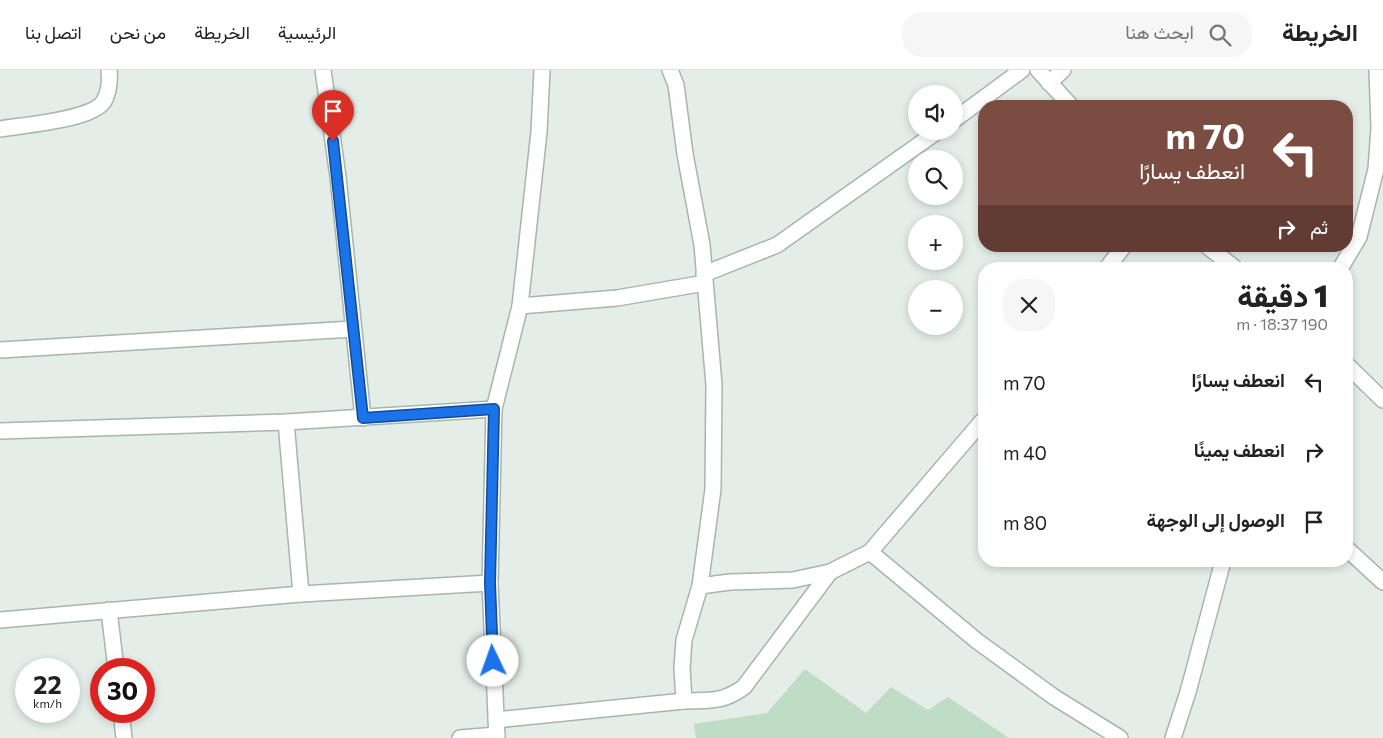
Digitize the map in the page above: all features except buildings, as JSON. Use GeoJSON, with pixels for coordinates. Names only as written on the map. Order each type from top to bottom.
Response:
{"type":"FeatureCollection","features":[{"type":"Feature","properties":{"kind":"street"},"geometry":{"type":"LineString","coordinates":[[0,129],[72,118],[93,111],[104,101],[110,80],[109,70]]}},
{"type":"Feature","properties":{"kind":"street"},"geometry":{"type":"LineString","coordinates":[[323,70],[338,177],[363,418]]}},
{"type":"Feature","properties":{"kind":"street"},"geometry":{"type":"LineString","coordinates":[[460,738],[497,736],[490,583],[494,409],[520,306],[539,132],[542,70]]}},
{"type":"Feature","properties":{"kind":"street"},"geometry":{"type":"LineString","coordinates":[[670,70],[676,85],[685,154],[702,245],[714,385],[713,489],[700,586],[684,640],[682,668],[684,701]]}},
{"type":"Feature","properties":{"kind":"street"},"geometry":{"type":"LineString","coordinates":[[981,100],[1022,70]]}},
{"type":"Feature","properties":{"kind":"street"},"geometry":{"type":"LineString","coordinates":[[1038,70],[1065,100]]}},
{"type":"Feature","properties":{"kind":"street"},"geometry":{"type":"LineString","coordinates":[[1049,83],[1063,70]]}},
{"type":"Feature","properties":{"kind":"street"},"geometry":{"type":"LineString","coordinates":[[1353,247],[1359,237],[1376,169],[1381,130],[1377,70]]}},
{"type":"Feature","properties":{"kind":"street"},"geometry":{"type":"LineString","coordinates":[[963,113],[978,102]]}},
{"type":"Feature","properties":{"kind":"street"},"geometry":{"type":"LineString","coordinates":[[520,306],[617,298],[705,278],[777,245],[925,140]]}},
{"type":"Feature","properties":{"kind":"street"},"geometry":{"type":"LineString","coordinates":[[1111,262],[1119,252]]}},
{"type":"Feature","properties":{"kind":"street"},"geometry":{"type":"LineString","coordinates":[[1215,252],[1227,262]]}},
{"type":"Feature","properties":{"kind":"street"},"geometry":{"type":"LineString","coordinates":[[0,350],[353,329]]}},
{"type":"Feature","properties":{"kind":"street"},"geometry":{"type":"LineString","coordinates":[[1353,371],[1383,400]]}},
{"type":"Feature","properties":{"kind":"street"},"geometry":{"type":"LineString","coordinates":[[0,430],[286,422],[494,409]]}},
{"type":"Feature","properties":{"kind":"street"},"geometry":{"type":"LineString","coordinates":[[286,422],[301,594]]}},
{"type":"Feature","properties":{"kind":"street"},"geometry":{"type":"LineString","coordinates":[[700,586],[793,580],[830,572],[870,552],[978,425]]}},
{"type":"Feature","properties":{"kind":"street"},"geometry":{"type":"LineString","coordinates":[[870,552],[977,641],[1054,697],[1120,738]]}},
{"type":"Feature","properties":{"kind":"street"},"geometry":{"type":"LineString","coordinates":[[1353,554],[1383,582]]}},
{"type":"Feature","properties":{"kind":"street"},"geometry":{"type":"LineString","coordinates":[[1173,738],[1188,692],[1221,567]]}},
{"type":"Feature","properties":{"kind":"street"},"geometry":{"type":"LineString","coordinates":[[496,720],[684,701],[724,699],[732,696],[744,687],[830,572]]}},
{"type":"Feature","properties":{"kind":"street"},"geometry":{"type":"LineString","coordinates":[[0,620],[301,594],[490,583]]}},
{"type":"Feature","properties":{"kind":"street"},"geometry":{"type":"LineString","coordinates":[[109,610],[115,658]]}},
{"type":"Feature","properties":{"kind":"street"},"geometry":{"type":"LineString","coordinates":[[122,723],[124,738]]}},
{"type":"Feature","properties":{"kind":"green space"},"geometry":{"type":"Polygon","coordinates":[[[805,669],[866,713],[891,687],[928,710],[948,697],[1009,738],[696,738],[694,724],[767,713],[805,669]]]}},
{"type":"Feature","properties":{"kind":"route"},"geometry":{"type":"LineString","coordinates":[[333,141],[363,418],[494,409],[490,583],[493,661]]}}]}
